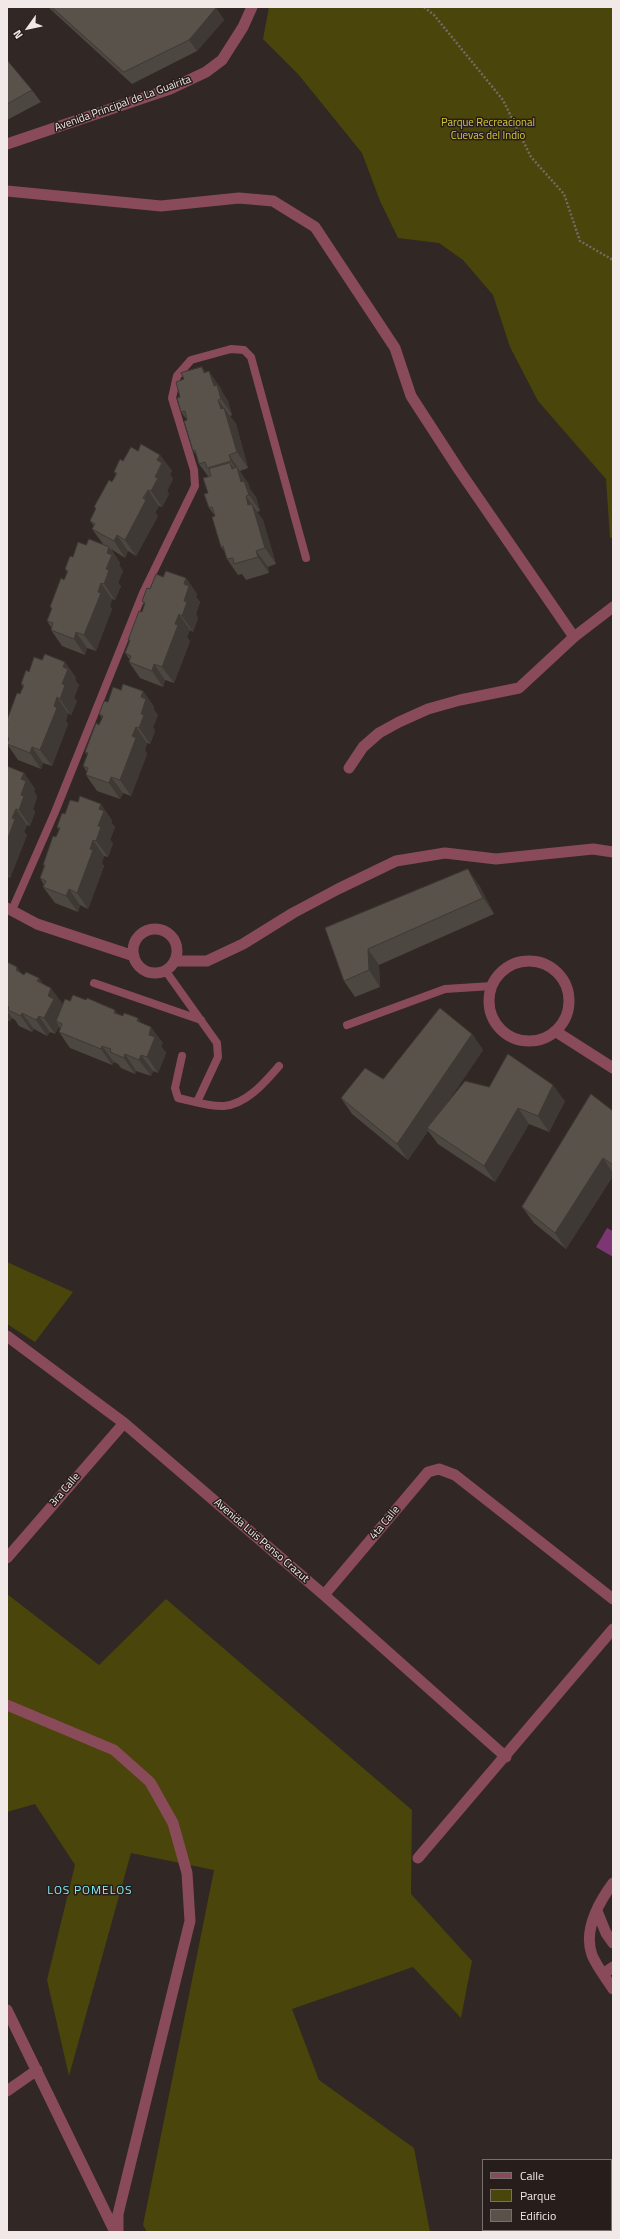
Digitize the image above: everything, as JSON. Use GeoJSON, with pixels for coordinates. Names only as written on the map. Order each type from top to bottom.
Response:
{"type":"FeatureCollection","features":[{"type":"Feature","properties":{"kind":"street","name":"Avenida Principal de La Guairita"},"geometry":{"type":"LineString","coordinates":[[7,144],[170,89],[206,72],[222,60],[243,27],[252,7]]}},
{"type":"Feature","properties":{"kind":"street"},"geometry":{"type":"LineString","coordinates":[[7,191],[162,206],[239,198],[273,201],[315,227],[395,348],[411,396],[459,470],[574,637]]}},
{"type":"Feature","properties":{"kind":"street"},"geometry":{"type":"LineString","coordinates":[[348,768],[363,747],[379,733],[399,722],[428,710],[460,700],[519,688],[574,637],[613,607]]}},
{"type":"Feature","properties":{"kind":"street"},"geometry":{"type":"LineString","coordinates":[[175,961],[207,961],[244,944],[293,913],[338,889],[396,861],[445,853],[496,859],[593,850],[613,852]]}},
{"type":"Feature","properties":{"kind":"street"},"geometry":{"type":"LineString","coordinates":[[9,909],[37,924],[134,956]]}},
{"type":"Feature","properties":{"kind":"street"},"geometry":{"type":"LineString","coordinates":[[155,929],[163,930],[174,939],[177,946],[175,961],[165,970],[158,972],[145,970],[139,966],[134,956],[134,945],[141,933],[155,929]]}},
{"type":"Feature","properties":{"kind":"street"},"geometry":{"type":"LineString","coordinates":[[534,962],[547,965],[557,973],[565,984],[569,996],[568,1009],[564,1021],[555,1031],[544,1038],[531,1041],[518,1039],[506,1034],[496,1024],[491,1012],[489,998],[492,986],[499,974],[514,963],[534,962]]}},
{"type":"Feature","properties":{"kind":"street"},"geometry":{"type":"LineString","coordinates":[[555,1031],[613,1068]]}},
{"type":"Feature","properties":{"kind":"street","name":"Avenida Luis Penso Crazut"},"geometry":{"type":"LineString","coordinates":[[7,1336],[124,1423],[324,1595],[506,1757]]}},
{"type":"Feature","properties":{"kind":"street","name":"3ra Calle"},"geometry":{"type":"LineString","coordinates":[[7,1558],[124,1423]]}},
{"type":"Feature","properties":{"kind":"street","name":"4ta Calle"},"geometry":{"type":"LineString","coordinates":[[324,1595],[428,1472],[439,1469],[455,1475],[613,1599]]}},
{"type":"Feature","properties":{"kind":"street"},"geometry":{"type":"LineString","coordinates":[[418,1858],[506,1757],[613,1630]]}},
{"type":"Feature","properties":{"kind":"street"},"geometry":{"type":"LineString","coordinates":[[7,1705],[114,1750],[150,1782],[173,1823],[187,1873],[190,1921],[118,2214],[118,2232]]}},
{"type":"Feature","properties":{"kind":"street"},"geometry":{"type":"LineString","coordinates":[[613,1883],[604,1895],[590,1931],[592,1955],[613,1989]]}},
{"type":"Feature","properties":{"kind":"street"},"geometry":{"type":"LineString","coordinates":[[597,1911],[606,1933],[613,1942]]}},
{"type":"Feature","properties":{"kind":"street"},"geometry":{"type":"LineString","coordinates":[[603,1974],[613,1967]]}},
{"type":"Feature","properties":{"kind":"street"},"geometry":{"type":"LineString","coordinates":[[7,2010],[115,2232]]}},
{"type":"Feature","properties":{"kind":"street"},"geometry":{"type":"LineString","coordinates":[[7,2091],[37,2070]]}},
{"type":"Feature","properties":{"kind":"lane"},"geometry":{"type":"LineString","coordinates":[[9,909],[55,812],[143,593],[195,486],[194,470],[172,398],[177,376],[191,360],[231,349],[244,350],[251,357],[306,558]]}},
{"type":"Feature","properties":{"kind":"lane"},"geometry":{"type":"LineString","coordinates":[[165,970],[217,1043],[218,1057],[196,1102]]}},
{"type":"Feature","properties":{"kind":"lane"},"geometry":{"type":"LineString","coordinates":[[94,983],[201,1020]]}},
{"type":"Feature","properties":{"kind":"lane"},"geometry":{"type":"LineString","coordinates":[[347,1024],[445,989],[492,986]]}},
{"type":"Feature","properties":{"kind":"lane"},"geometry":{"type":"LineString","coordinates":[[182,1056],[176,1088],[178,1098],[224,1106],[236,1103],[259,1088],[279,1066]]}},
{"type":"Feature","properties":{"kind":"path"},"geometry":{"type":"LineString","coordinates":[[424,7],[434,15],[503,100],[531,157],[564,194],[580,241],[613,260]]}},
{"type":"Feature","properties":{"kind":"green space","name":"Parque Recreacional Cuevas del Indio"},"geometry":{"type":"Polygon","coordinates":[[[269,7],[613,7],[613,537],[610,538],[606,479],[538,401],[510,347],[493,295],[463,260],[439,243],[398,238],[380,201],[362,153],[298,74],[263,39],[269,7]]]}},
{"type":"Feature","properties":{"kind":"green space"},"geometry":{"type":"Polygon","coordinates":[[[7,1262],[73,1292],[35,1342],[7,1324],[7,1262]]]}},
{"type":"Feature","properties":{"kind":"green space"},"geometry":{"type":"Polygon","coordinates":[[[7,1594],[99,1665],[166,1599],[412,1810],[411,1894],[472,1961],[461,2018],[413,1967],[292,2009],[319,2080],[414,2148],[430,2232],[147,2232],[143,2225],[214,1870],[131,1853],[69,2076],[47,1980],[75,1865],[35,1804],[7,1812],[7,1594]]]}},
{"type":"Feature","properties":{"kind":"shaded area"},"geometry":{"type":"Polygon","coordinates":[[[607,1228],[613,1231],[613,1257],[596,1247],[607,1228]]]}},
{"type":"Feature","properties":{"kind":"building"},"geometry":{"type":"Polygon","coordinates":[[[52,7],[216,8],[189,40],[124,72],[52,7]]]}},
{"type":"Feature","properties":{"kind":"building"},"geometry":{"type":"Polygon","coordinates":[[[7,60],[32,90],[7,104],[7,60]]]}},
{"type":"Feature","properties":{"kind":"building"},"geometry":{"type":"Polygon","coordinates":[[[202,367],[204,373],[209,371],[214,386],[217,385],[221,399],[218,400],[221,409],[224,408],[237,452],[229,455],[231,461],[207,468],[205,462],[199,464],[195,450],[193,451],[184,421],[187,420],[185,411],[181,412],[177,398],[180,397],[176,382],[184,379],[181,373],[202,367]]]}},
{"type":"Feature","properties":{"kind":"building"},"geometry":{"type":"Polygon","coordinates":[[[141,444],[160,455],[157,460],[162,463],[155,477],[158,478],[151,491],[148,490],[143,498],[146,500],[125,540],[117,535],[114,541],[92,529],[95,524],[90,521],[96,508],[94,507],[109,480],[112,482],[117,473],[114,472],[120,459],[123,461],[131,447],[138,451],[141,444]]]}},
{"type":"Feature","properties":{"kind":"building"},"geometry":{"type":"Polygon","coordinates":[[[230,463],[232,469],[237,467],[241,482],[244,481],[249,495],[246,496],[248,505],[252,504],[265,548],[256,551],[258,557],[234,564],[233,558],[227,559],[223,546],[221,547],[212,517],[215,516],[212,507],[209,508],[204,494],[208,493],[203,478],[211,476],[209,469],[230,463]]]}},
{"type":"Feature","properties":{"kind":"building"},"geometry":{"type":"Polygon","coordinates":[[[89,539],[109,547],[107,553],[112,555],[106,569],[109,570],[104,584],[101,583],[98,592],[101,593],[84,635],[76,632],[74,639],[51,630],[53,623],[47,621],[52,608],[50,607],[61,578],[64,580],[68,571],[65,569],[70,556],[73,557],[78,542],[86,545],[89,539]]]}},
{"type":"Feature","properties":{"kind":"building"},"geometry":{"type":"Polygon","coordinates":[[[166,571],[186,578],[184,584],[189,586],[184,601],[187,602],[182,616],[179,614],[175,624],[178,625],[162,667],[154,664],[152,671],[129,662],[131,656],[125,653],[130,640],[128,640],[139,611],[142,612],[145,603],[142,601],[147,588],[150,589],[156,574],[163,577],[166,571]]]}},
{"type":"Feature","properties":{"kind":"building"},"geometry":{"type":"Polygon","coordinates":[[[45,654],[65,662],[63,667],[68,669],[62,684],[65,685],[60,699],[57,697],[54,706],[57,708],[40,750],[32,747],[30,753],[7,744],[9,738],[7,737],[7,720],[17,693],[20,694],[24,685],[21,684],[26,670],[29,672],[34,657],[42,660],[45,654]]]}},
{"type":"Feature","properties":{"kind":"building"},"geometry":{"type":"Polygon","coordinates":[[[123,684],[143,691],[141,697],[146,699],[141,714],[144,715],[139,728],[136,727],[132,736],[136,738],[120,780],[111,777],[109,783],[86,775],[88,768],[83,766],[88,753],[85,752],[96,723],[99,725],[103,716],[99,714],[104,701],[108,702],[113,687],[121,690],[123,684]]]}},
{"type":"Feature","properties":{"kind":"building"},"geometry":{"type":"Polygon","coordinates":[[[7,766],[24,773],[21,779],[26,781],[21,795],[24,796],[19,810],[16,809],[12,818],[15,819],[7,841],[7,766]]]}},
{"type":"Feature","properties":{"kind":"building"},"geometry":{"type":"Polygon","coordinates":[[[80,796],[101,804],[99,809],[104,811],[98,826],[101,827],[96,841],[93,840],[90,849],[93,850],[77,893],[69,889],[66,896],[43,887],[46,881],[40,878],[53,836],[56,837],[60,828],[57,827],[62,813],[65,814],[70,800],[78,802],[80,796]]]}},
{"type":"Feature","properties":{"kind":"building"},"geometry":{"type":"Polygon","coordinates":[[[468,869],[483,898],[368,949],[369,970],[344,981],[325,928],[468,869]]]}},
{"type":"Feature","properties":{"kind":"building"},"geometry":{"type":"Polygon","coordinates":[[[7,962],[17,967],[16,970],[24,975],[26,972],[39,978],[37,981],[51,988],[48,996],[54,999],[44,1018],[39,1016],[36,1020],[22,1013],[21,1016],[8,1010],[7,962]]]}},
{"type":"Feature","properties":{"kind":"building"},"geometry":{"type":"Polygon","coordinates":[[[73,995],[86,1000],[87,998],[115,1010],[114,1013],[123,1016],[124,1013],[138,1018],[137,1021],[151,1027],[149,1035],[155,1037],[147,1057],[141,1055],[139,1060],[125,1054],[124,1058],[110,1052],[111,1049],[102,1046],[101,1049],[59,1032],[62,1024],[56,1021],[65,999],[70,1001],[73,995]]]}},
{"type":"Feature","properties":{"kind":"building"},"geometry":{"type":"Polygon","coordinates":[[[440,1008],[472,1034],[397,1144],[341,1098],[365,1068],[383,1079],[440,1008]]]}},
{"type":"Feature","properties":{"kind":"building"},"geometry":{"type":"Polygon","coordinates":[[[508,1054],[553,1085],[538,1116],[518,1108],[484,1166],[427,1128],[465,1081],[489,1087],[508,1054]]]}},
{"type":"Feature","properties":{"kind":"building"},"geometry":{"type":"Polygon","coordinates":[[[591,1094],[613,1111],[613,1165],[603,1158],[555,1233],[522,1207],[591,1094]]]}},
{"type":"Feature","properties":{"kind":"district","name":"LOS POMELOS"},"geometry":{"type":"Point","coordinates":[90,1891]}}]}
